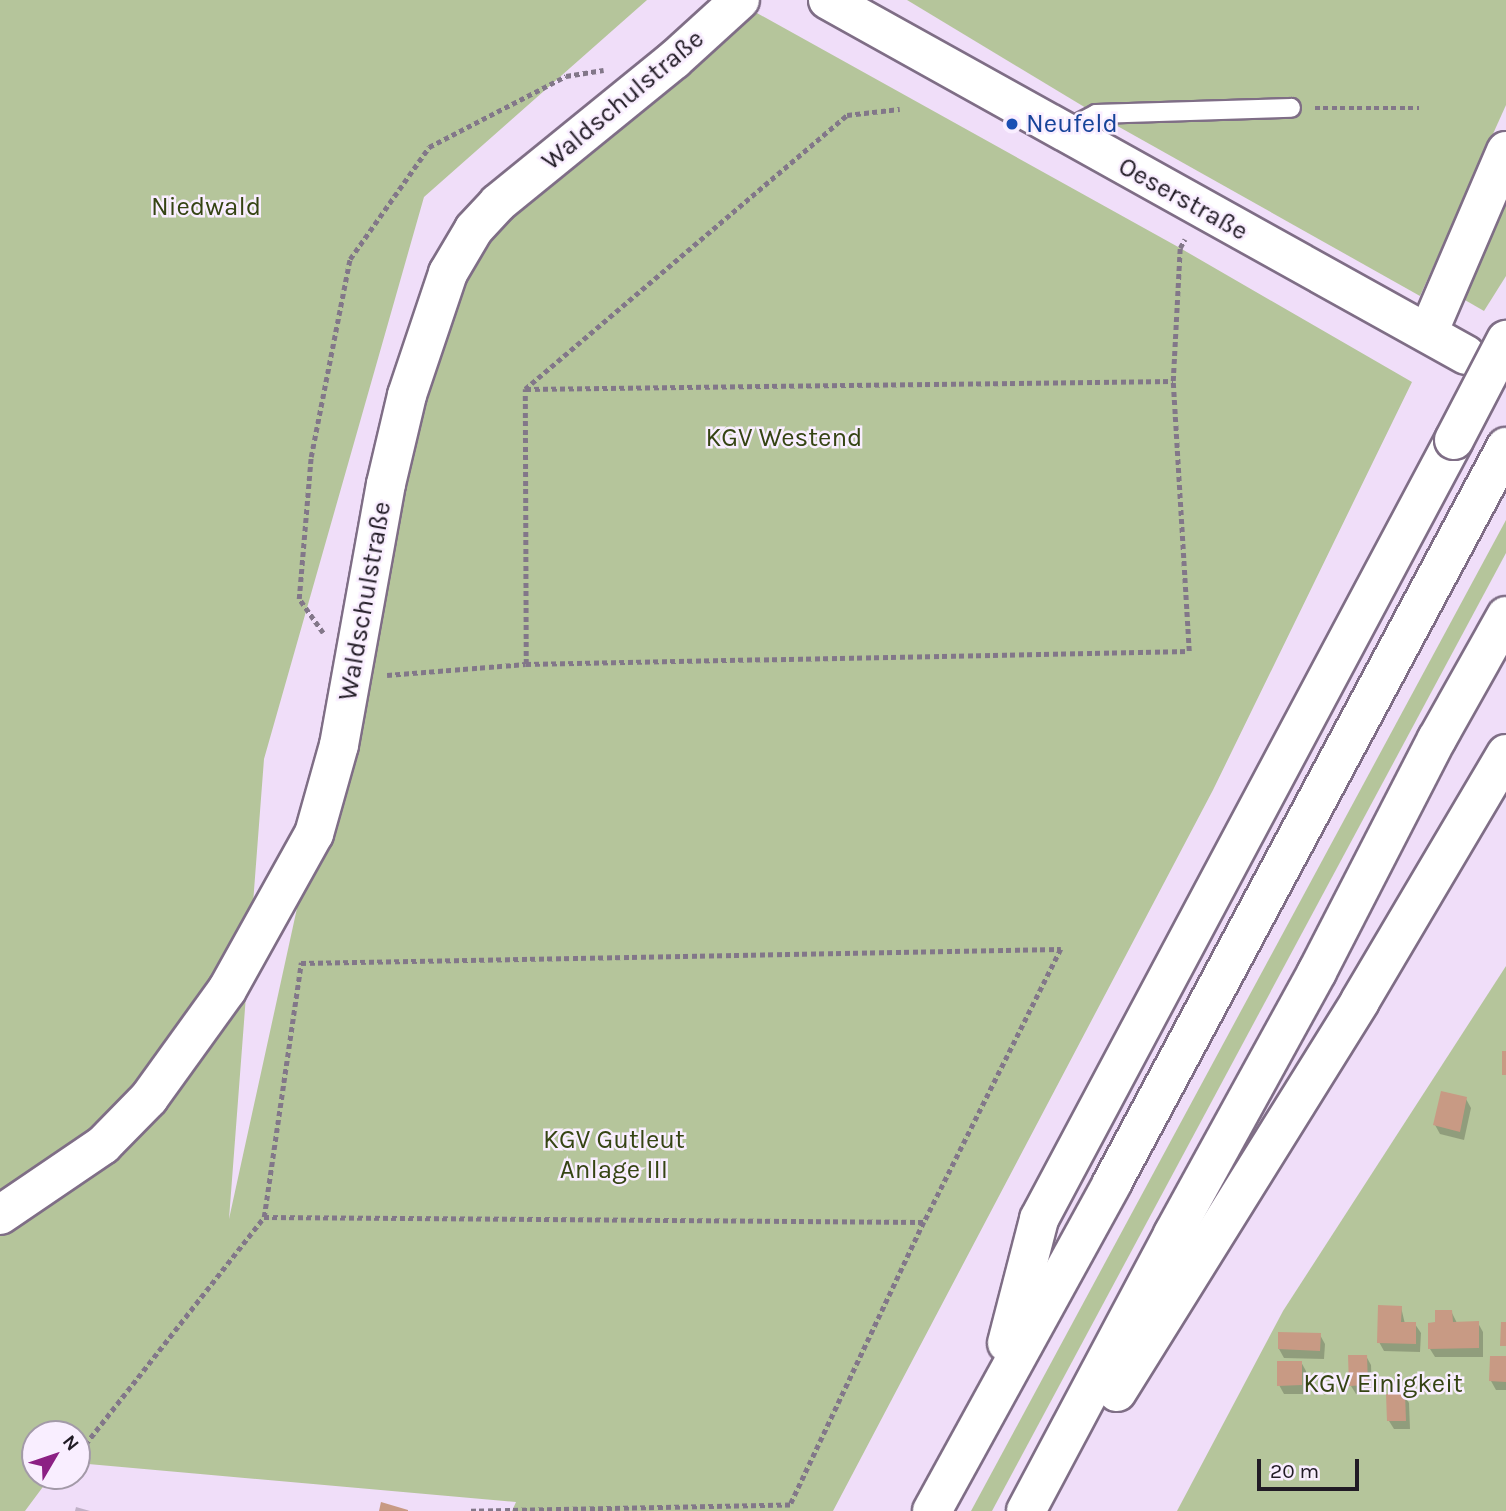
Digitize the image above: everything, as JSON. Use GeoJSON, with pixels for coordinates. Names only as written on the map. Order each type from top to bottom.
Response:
{"type":"FeatureCollection","features":[{"type":"Feature","properties":{"kind":"main road","name":"Waldschulstraße"},"geometry":{"type":"LineString","coordinates":[[0,1215],[103,1145],[149,1098],[227,990],[314,834],[339,745],[386,484],[407,395],[448,273],[474,229],[498,203],[674,61],[740,0]]}},
{"type":"Feature","properties":{"kind":"main road","name":"Oeserstraße"},"geometry":{"type":"LineString","coordinates":[[828,0],[1466,355]]}},
{"type":"Feature","properties":{"kind":"main road"},"geometry":{"type":"LineString","coordinates":[[1428,333],[1506,150]]}},
{"type":"Feature","properties":{"kind":"main road"},"geometry":{"type":"LineString","coordinates":[[995,1392],[1039,1219],[1506,340]]}},
{"type":"Feature","properties":{"kind":"main road"},"geometry":{"type":"LineString","coordinates":[[932,1511],[1112,1183],[1502,456]]}},
{"type":"Feature","properties":{"kind":"main road"},"geometry":{"type":"LineString","coordinates":[[1026,1511],[1173,1234],[1317,972],[1437,739],[1506,616]]}},
{"type":"Feature","properties":{"kind":"main road"},"geometry":{"type":"LineString","coordinates":[[1041,1511],[1360,1001],[1506,754]]}},
{"type":"Feature","properties":{"kind":"lane"},"geometry":{"type":"LineString","coordinates":[[1062,132],[1096,114],[1291,108]]}},
{"type":"Feature","properties":{"kind":"path"},"geometry":{"type":"LineString","coordinates":[[1291,108],[1419,108]]}},
{"type":"Feature","properties":{"kind":"path"},"geometry":{"type":"LineString","coordinates":[[526,664],[525,389],[847,115],[900,110]]}},
{"type":"Feature","properties":{"kind":"path"},"geometry":{"type":"LineString","coordinates":[[352,675],[526,664],[1189,651],[1173,381],[1180,248],[1200,208]]}},
{"type":"Feature","properties":{"kind":"path"},"geometry":{"type":"LineString","coordinates":[[525,389],[1173,381]]}},
{"type":"Feature","properties":{"kind":"path"},"geometry":{"type":"LineString","coordinates":[[91,1437],[264,1217],[302,963],[1061,949],[924,1222],[790,1505],[470,1511]]}},
{"type":"Feature","properties":{"kind":"path"},"geometry":{"type":"LineString","coordinates":[[264,1217],[924,1222]]}},
{"type":"Feature","properties":{"kind":"green space"},"geometry":{"type":"Polygon","coordinates":[[[0,0],[647,0],[424,197],[264,759],[229,1219],[320,803],[371,676],[397,373],[458,246],[739,3],[1180,248],[1412,382],[1213,790],[833,1511],[512,1511],[516,1502],[91,1464],[91,1420],[21,1420],[21,1490],[41,1490],[25,1511],[0,1511],[0,0]]]}},
{"type":"Feature","properties":{"kind":"green space"},"geometry":{"type":"Polygon","coordinates":[[[907,0],[1506,0],[1506,105],[1420,296],[1096,114],[907,0]]]}},
{"type":"Feature","properties":{"kind":"green space"},"geometry":{"type":"Polygon","coordinates":[[[1506,182],[1506,276],[1484,311],[1458,296],[1506,182]]]}},
{"type":"Feature","properties":{"kind":"green space"},"geometry":{"type":"Polygon","coordinates":[[[1506,520],[1506,553],[992,1511],[971,1511],[1506,520]]]}},
{"type":"Feature","properties":{"kind":"green space","name":"KGV Einigkeit"},"geometry":{"type":"Polygon","coordinates":[[[1506,966],[1506,1511],[1177,1511],[1283,1311],[1506,966]]]}},
{"type":"Feature","properties":{"kind":"building"},"geometry":{"type":"Polygon","coordinates":[[[1502,1051],[1506,1051],[1506,1075],[1502,1075],[1502,1051]]]}},
{"type":"Feature","properties":{"kind":"building"},"geometry":{"type":"Polygon","coordinates":[[[1441,1091],[1467,1097],[1460,1132],[1433,1125],[1441,1091]]]}},
{"type":"Feature","properties":{"kind":"building"},"geometry":{"type":"Polygon","coordinates":[[[1378,1305],[1402,1306],[1401,1322],[1416,1322],[1416,1344],[1377,1343],[1378,1305]]]}},
{"type":"Feature","properties":{"kind":"building"},"geometry":{"type":"Polygon","coordinates":[[[1435,1310],[1452,1310],[1453,1322],[1479,1321],[1479,1348],[1428,1349],[1428,1323],[1435,1322],[1435,1310]]]}},
{"type":"Feature","properties":{"kind":"building"},"geometry":{"type":"Polygon","coordinates":[[[1501,1322],[1506,1322],[1506,1346],[1500,1346],[1501,1322]]]}},
{"type":"Feature","properties":{"kind":"building"},"geometry":{"type":"Polygon","coordinates":[[[1278,1332],[1321,1333],[1320,1351],[1278,1349],[1278,1332]]]}},
{"type":"Feature","properties":{"kind":"building"},"geometry":{"type":"Polygon","coordinates":[[[1348,1355],[1367,1355],[1368,1385],[1349,1386],[1348,1355]]]}},
{"type":"Feature","properties":{"kind":"building"},"geometry":{"type":"Polygon","coordinates":[[[1490,1356],[1506,1356],[1506,1382],[1489,1381],[1490,1356]]]}},
{"type":"Feature","properties":{"kind":"building"},"geometry":{"type":"Polygon","coordinates":[[[1277,1361],[1302,1361],[1302,1385],[1277,1386],[1277,1361]]]}},
{"type":"Feature","properties":{"kind":"building"},"geometry":{"type":"Polygon","coordinates":[[[1405,1393],[1406,1421],[1387,1421],[1386,1394],[1405,1393]]]}},
{"type":"Feature","properties":{"kind":"building"},"geometry":{"type":"Polygon","coordinates":[[[381,1502],[408,1510],[408,1511],[379,1511],[381,1502]]]}},
{"type":"Feature","properties":{"kind":"place","name":"Neufeld"},"geometry":{"type":"Point","coordinates":[1012,124]}},
{"type":"Feature","properties":{"kind":"park label","name":"Niedwald"},"geometry":{"type":"Point","coordinates":[206,207]}},
{"type":"Feature","properties":{"kind":"park label","name":"KGV Westend"},"geometry":{"type":"Point","coordinates":[784,438]}},
{"type":"Feature","properties":{"kind":"park label","name":"KGV Gutleut Anlage III"},"geometry":{"type":"Point","coordinates":[614,1155]}}]}
